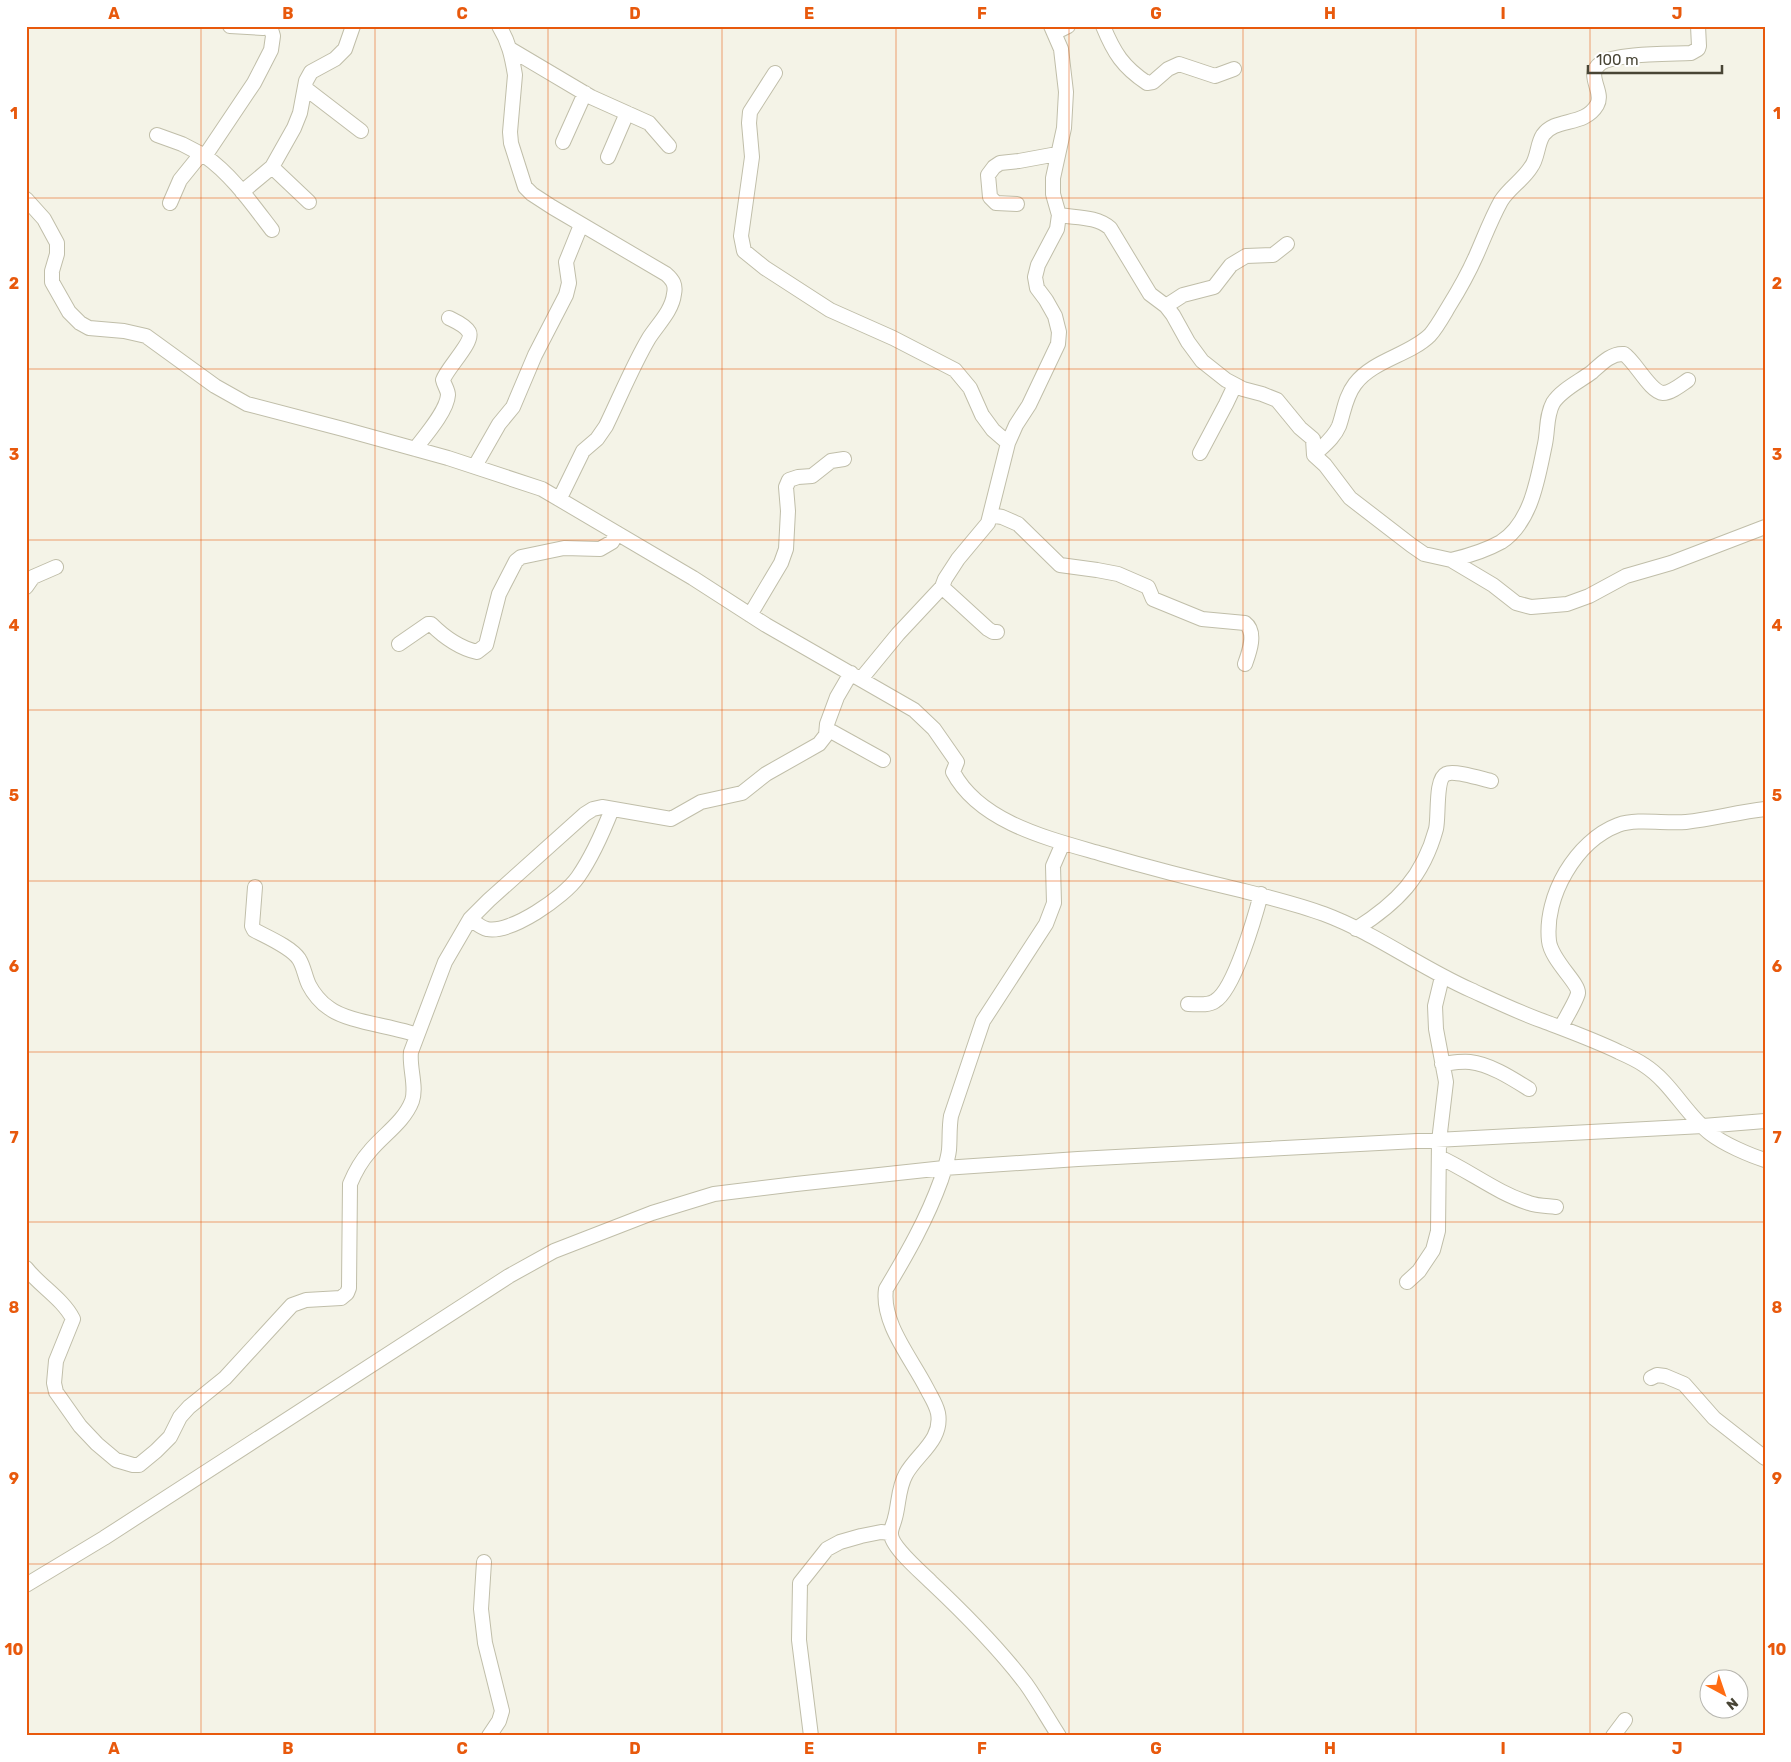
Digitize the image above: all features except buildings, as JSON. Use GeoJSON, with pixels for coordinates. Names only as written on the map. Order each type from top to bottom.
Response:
{"type":"FeatureCollection","features":[{"type":"Feature","properties":{"kind":"street"},"geometry":{"type":"LineString","coordinates":[[170,203],[180,180],[203,155],[254,83],[271,50],[273,36],[270,26],[263,28],[230,26]]}},
{"type":"Feature","properties":{"kind":"street"},"geometry":{"type":"LineString","coordinates":[[242,192],[272,167],[294,128],[300,113],[306,81],[311,72],[335,59],[345,49],[353,26]]}},
{"type":"Feature","properties":{"kind":"street"},"geometry":{"type":"LineString","coordinates":[[499,26],[510,50],[515,75],[510,132],[511,143],[525,187],[532,194],[666,274],[672,279],[675,286],[674,295],[661,322],[649,339],[606,426],[597,439],[583,451],[560,498]]}},
{"type":"Feature","properties":{"kind":"street"},"geometry":{"type":"LineString","coordinates":[[26,1268],[64,1306],[73,1319],[73,1324],[56,1361],[54,1383],[56,1392],[80,1426],[96,1444],[116,1460],[139,1465],[170,1437],[180,1417],[189,1407],[226,1378],[292,1305],[306,1300],[341,1298],[347,1293],[349,1288],[350,1184],[356,1170],[394,1127],[412,1100],[410,1052],[445,962],[470,919],[585,814],[593,809],[612,809],[670,819],[676,818],[701,802],[742,794],[766,774],[819,744],[826,736],[837,698],[942,587],[958,559],[988,523],[1008,443],[1016,424],[1030,405],[1058,344],[1059,332],[1056,316],[1037,288],[1035,277],[1038,265],[1057,229],[1059,215],[1053,194],[1053,178],[1064,128],[1066,92],[1062,56],[1052,30],[1068,26]]}},
{"type":"Feature","properties":{"kind":"street"},"geometry":{"type":"LineString","coordinates":[[1103,26],[1108,40],[1119,58],[1148,83],[1153,82],[1179,64],[1215,76],[1234,69]]}},
{"type":"Feature","properties":{"kind":"street"},"geometry":{"type":"LineString","coordinates":[[1314,455],[1334,435],[1339,426],[1345,403],[1363,374],[1418,344],[1430,334],[1464,281],[1502,199],[1532,167],[1542,137],[1549,129],[1557,125],[1582,120],[1597,104],[1599,97],[1594,79],[1594,71],[1598,66],[1611,59],[1690,53],[1700,46],[1698,26]]}},
{"type":"Feature","properties":{"kind":"street"},"geometry":{"type":"LineString","coordinates":[[510,50],[585,94],[649,123],[669,146]]}},
{"type":"Feature","properties":{"kind":"street"},"geometry":{"type":"LineString","coordinates":[[775,73],[750,112],[752,157],[741,236],[744,250],[765,268],[830,310],[900,341],[955,370],[970,388],[982,415],[993,430],[1008,443]]}},
{"type":"Feature","properties":{"kind":"street"},"geometry":{"type":"LineString","coordinates":[[305,88],[361,131]]}},
{"type":"Feature","properties":{"kind":"street"},"geometry":{"type":"LineString","coordinates":[[563,142],[585,94]]}},
{"type":"Feature","properties":{"kind":"street"},"geometry":{"type":"LineString","coordinates":[[608,157],[627,113]]}},
{"type":"Feature","properties":{"kind":"street"},"geometry":{"type":"LineString","coordinates":[[157,135],[182,144],[217,165],[242,192],[272,230]]}},
{"type":"Feature","properties":{"kind":"street"},"geometry":{"type":"LineString","coordinates":[[1017,204],[996,203],[992,199],[989,192],[988,175],[991,170],[1000,163],[1019,162],[1057,154]]}},
{"type":"Feature","properties":{"kind":"street"},"geometry":{"type":"LineString","coordinates":[[272,167],[309,202]]}},
{"type":"Feature","properties":{"kind":"street"},"geometry":{"type":"LineString","coordinates":[[26,199],[44,219],[56,243],[57,254],[52,271],[52,282],[69,312],[80,323],[89,328],[124,331],[146,336],[215,386],[247,404],[475,466],[542,489],[560,498],[750,615],[914,710],[934,729],[957,762],[953,772],[960,785],[998,816],[1030,832],[1063,843],[1144,866],[1260,894],[1323,913],[1356,929],[1442,977],[1543,1021],[1605,1045],[1644,1064],[1670,1088],[1712,1135],[1755,1157],[1765,1160]]}},
{"type":"Feature","properties":{"kind":"street"},"geometry":{"type":"LineString","coordinates":[[1059,215],[1096,219],[1110,228],[1150,294],[1166,306],[1202,361],[1243,390],[1262,394],[1277,400],[1300,428],[1313,439],[1314,455],[1324,464],[1350,498],[1396,535],[1424,554],[1451,560],[1493,585],[1516,603],[1530,607],[1567,604],[1589,596],[1626,576],[1671,563],[1765,527]]}},
{"type":"Feature","properties":{"kind":"street"},"geometry":{"type":"LineString","coordinates":[[475,466],[500,424],[513,407],[535,355],[566,295],[569,283],[566,262],[581,224]]}},
{"type":"Feature","properties":{"kind":"street"},"geometry":{"type":"LineString","coordinates":[[1166,306],[1183,295],[1214,287],[1231,265],[1246,256],[1273,255],[1287,244]]}},
{"type":"Feature","properties":{"kind":"street"},"geometry":{"type":"LineString","coordinates":[[415,449],[445,405],[448,391],[443,380],[444,377],[450,366],[466,347],[470,337],[469,332],[464,326],[449,318]]}},
{"type":"Feature","properties":{"kind":"street"},"geometry":{"type":"LineString","coordinates":[[1451,560],[1481,551],[1501,541],[1520,522],[1534,488],[1546,440],[1548,415],[1554,402],[1605,361],[1616,354],[1624,354],[1650,384],[1656,390],[1663,393],[1671,391],[1688,380]]}},
{"type":"Feature","properties":{"kind":"street"},"geometry":{"type":"LineString","coordinates":[[1200,452],[1235,385]]}},
{"type":"Feature","properties":{"kind":"street"},"geometry":{"type":"LineString","coordinates":[[750,615],[781,563],[786,549],[788,511],[786,487],[789,480],[812,476],[831,461],[844,459]]}},
{"type":"Feature","properties":{"kind":"street"},"geometry":{"type":"LineString","coordinates":[[990,515],[1002,517],[1018,524],[1060,565],[1118,574],[1148,587],[1153,599],[1202,620],[1245,623],[1249,625],[1251,630],[1250,647],[1245,664]]}},
{"type":"Feature","properties":{"kind":"street"},"geometry":{"type":"LineString","coordinates":[[399,644],[428,624],[456,644],[477,652],[486,645],[499,594],[516,560],[521,557],[564,548],[600,549],[612,542],[617,533]]}},
{"type":"Feature","properties":{"kind":"street"},"geometry":{"type":"LineString","coordinates":[[26,587],[32,577],[56,567]]}},
{"type":"Feature","properties":{"kind":"street"},"geometry":{"type":"LineString","coordinates":[[942,587],[988,629],[997,632]]}},
{"type":"Feature","properties":{"kind":"street"},"geometry":{"type":"LineString","coordinates":[[827,729],[883,760]]}},
{"type":"Feature","properties":{"kind":"street"},"geometry":{"type":"LineString","coordinates":[[1356,929],[1377,916],[1404,893],[1417,872],[1431,846],[1438,821],[1440,782],[1444,776],[1448,773],[1454,773],[1491,781]]}},
{"type":"Feature","properties":{"kind":"street"},"geometry":{"type":"LineString","coordinates":[[470,919],[486,929],[506,928],[531,917],[578,877],[592,854],[612,809]]}},
{"type":"Feature","properties":{"kind":"street"},"geometry":{"type":"LineString","coordinates":[[1561,1027],[1577,996],[1578,989],[1556,960],[1549,942],[1550,916],[1556,893],[1575,857],[1589,842],[1620,824],[1684,822],[1765,809]]}},
{"type":"Feature","properties":{"kind":"street"},"geometry":{"type":"LineString","coordinates":[[1059,1736],[1027,1684],[1004,1656],[980,1629],[902,1552],[890,1533],[895,1517],[898,1495],[906,1474],[933,1440],[939,1423],[936,1406],[892,1326],[886,1308],[886,1289],[926,1216],[944,1168],[949,1150],[948,1130],[951,1116],[983,1021],[1046,924],[1054,903],[1053,866],[1063,843]]}},
{"type":"Feature","properties":{"kind":"street"},"geometry":{"type":"LineString","coordinates":[[255,887],[252,926],[254,930],[290,950],[298,958],[309,985],[317,997],[330,1009],[344,1016],[401,1029],[417,1035]]}},
{"type":"Feature","properties":{"kind":"street"},"geometry":{"type":"LineString","coordinates":[[1188,1004],[1211,1003],[1219,998],[1223,992],[1250,934],[1260,894]]}},
{"type":"Feature","properties":{"kind":"street"},"geometry":{"type":"LineString","coordinates":[[1408,1282],[1433,1250],[1438,1232],[1439,1157],[1446,1082],[1436,1029],[1435,1006],[1442,977]]}},
{"type":"Feature","properties":{"kind":"street"},"geometry":{"type":"LineString","coordinates":[[1442,1064],[1470,1062],[1510,1077],[1529,1089]]}},
{"type":"Feature","properties":{"kind":"street"},"geometry":{"type":"LineString","coordinates":[[26,1585],[104,1538],[509,1276],[554,1251],[652,1213],[714,1194],[944,1168],[1765,1121]]}},
{"type":"Feature","properties":{"kind":"street"},"geometry":{"type":"LineString","coordinates":[[1439,1157],[1530,1204],[1556,1207]]}},
{"type":"Feature","properties":{"kind":"street"},"geometry":{"type":"LineString","coordinates":[[1651,1378],[1657,1375],[1665,1376],[1684,1384],[1714,1418],[1765,1458]]}},
{"type":"Feature","properties":{"kind":"street"},"geometry":{"type":"LineString","coordinates":[[811,1736],[799,1640],[800,1583],[827,1548],[861,1536],[881,1532],[890,1533]]}},
{"type":"Feature","properties":{"kind":"street"},"geometry":{"type":"LineString","coordinates":[[484,1562],[481,1609],[485,1643],[502,1711],[499,1721],[489,1736]]}},
{"type":"Feature","properties":{"kind":"street"},"geometry":{"type":"LineString","coordinates":[[1613,1736],[1626,1720]]}}]}
